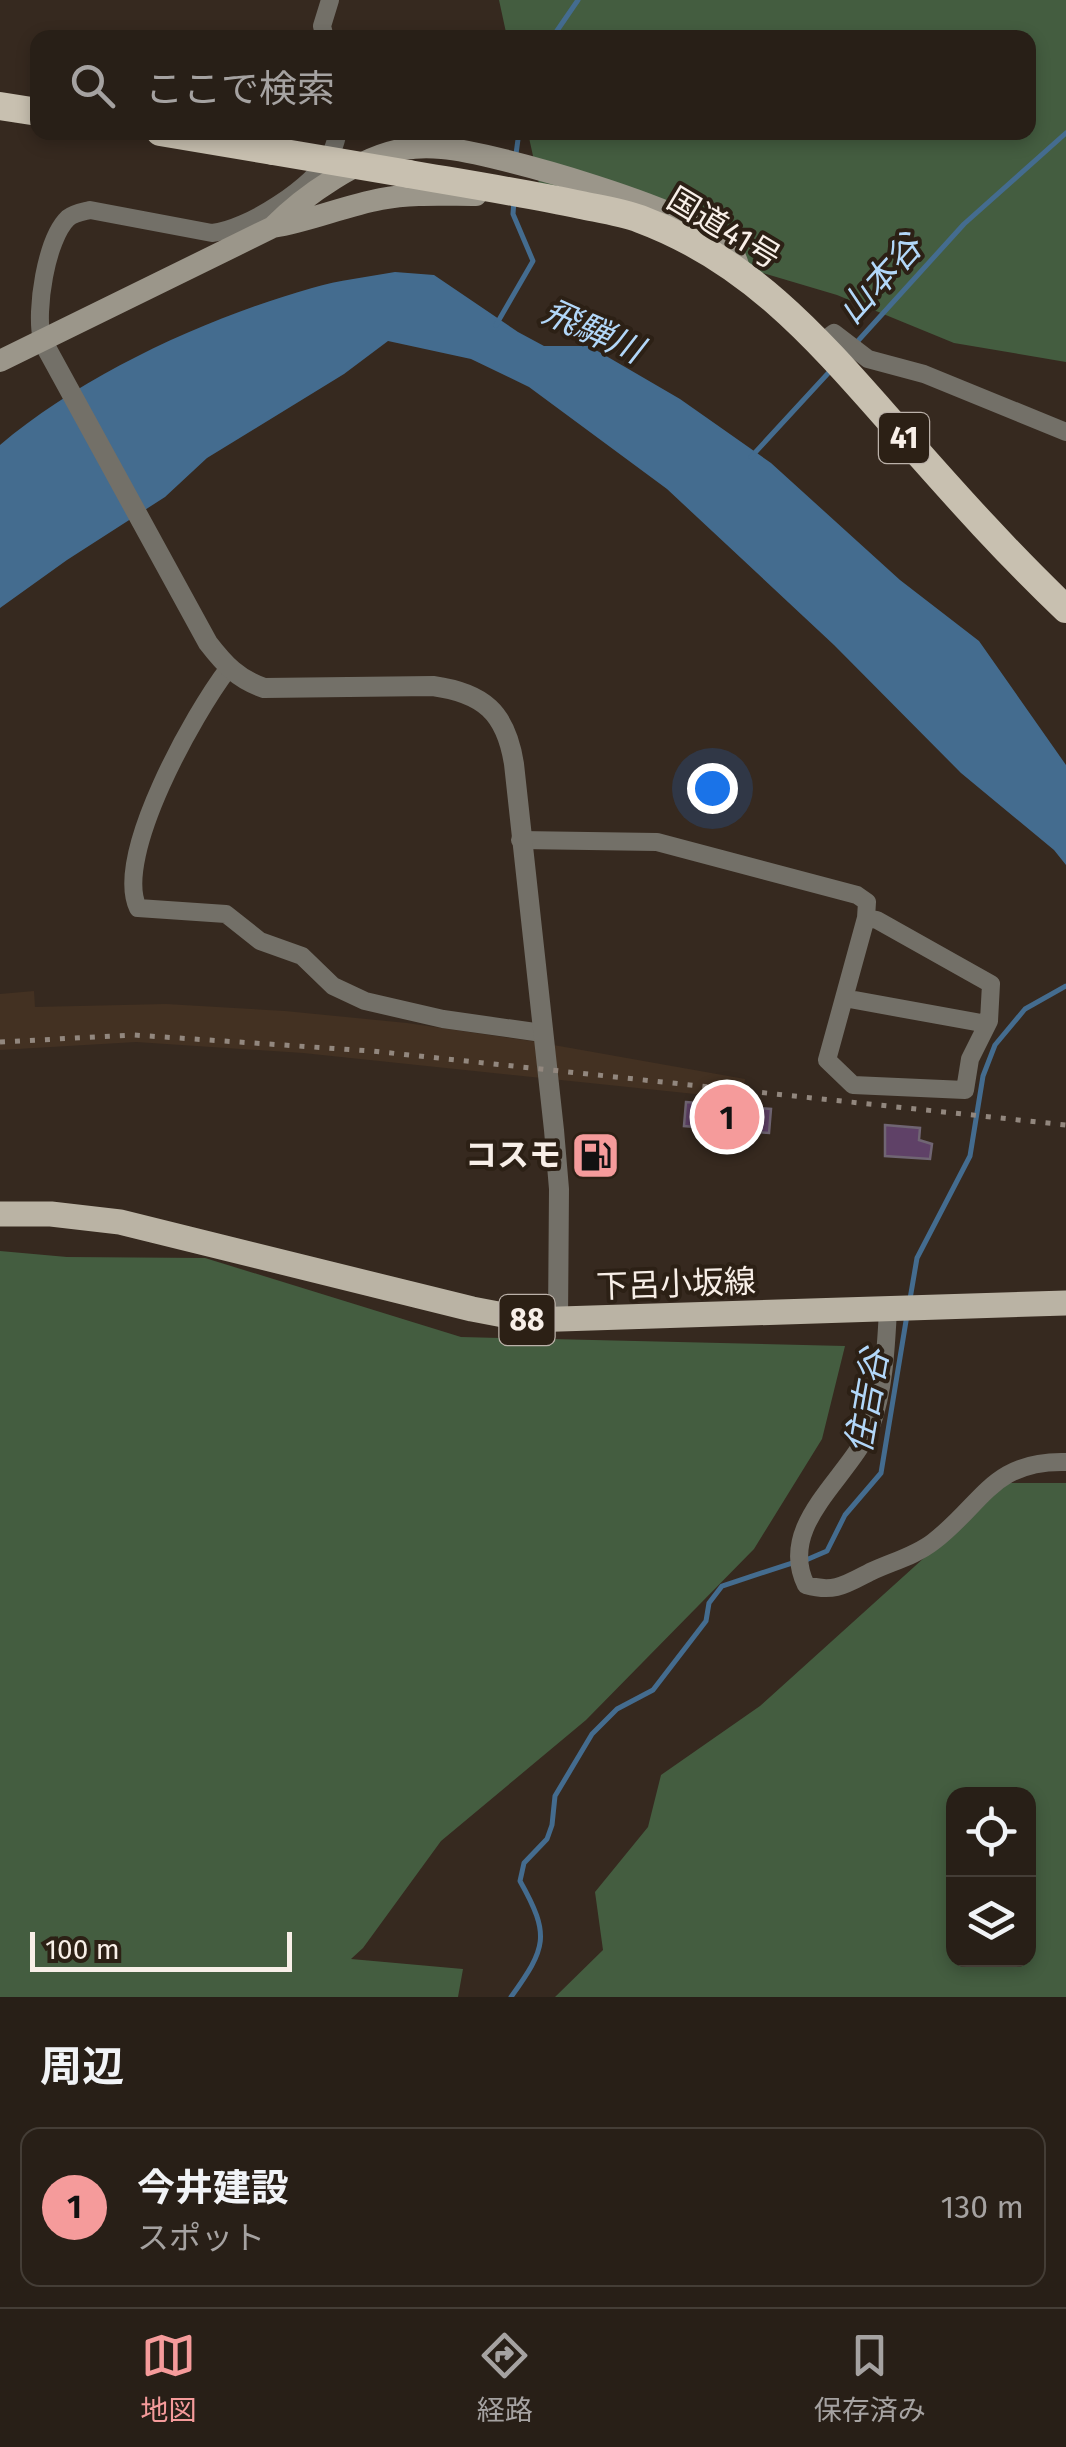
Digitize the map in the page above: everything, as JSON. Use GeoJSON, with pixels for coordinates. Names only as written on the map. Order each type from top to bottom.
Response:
{"type":"FeatureCollection","features":[{"type":"Feature","properties":{"kind":"highway"},"geometry":{"type":"LineString","coordinates":[[0,106],[30,111]]}},
{"type":"Feature","properties":{"kind":"highway","name":"国道41号"},"geometry":{"type":"LineString","coordinates":[[208,140],[637,217],[691,242],[740,270],[788,310],[1001,547],[1066,609]]}},
{"type":"Feature","properties":{"kind":"main road"},"geometry":{"type":"LineString","coordinates":[[0,362],[273,226],[296,204],[376,157],[405,149],[443,148],[530,168],[665,211],[704,228],[731,248],[740,270]]}},
{"type":"Feature","properties":{"kind":"main road"},"geometry":{"type":"LineString","coordinates":[[273,226],[304,222],[378,199],[418,194],[504,196],[512,192]]}},
{"type":"Feature","properties":{"kind":"main road","name":"下呂小坂線"},"geometry":{"type":"LineString","coordinates":[[0,1214],[51,1214],[120,1222],[528,1320],[1066,1303]]}},
{"type":"Feature","properties":{"kind":"street"},"geometry":{"type":"LineString","coordinates":[[323,30],[330,0]]}},
{"type":"Feature","properties":{"kind":"street"},"geometry":{"type":"LineString","coordinates":[[336,140],[332,154],[306,185],[228,231],[212,233],[90,210],[71,214],[54,234],[38,314],[42,340],[208,643],[228,669],[243,681],[264,688],[433,686],[460,690],[481,699],[498,717],[510,742],[559,1190],[558,1321]]}},
{"type":"Feature","properties":{"kind":"street"},"geometry":{"type":"LineString","coordinates":[[821,343],[834,333],[868,359],[924,374],[1066,432]]}},
{"type":"Feature","properties":{"kind":"street"},"geometry":{"type":"LineString","coordinates":[[228,669],[205,700],[142,831],[132,896],[138,908],[226,914],[250,935],[302,956],[333,986],[364,1001],[443,1020],[542,1033]]}},
{"type":"Feature","properties":{"kind":"street"},"geometry":{"type":"LineString","coordinates":[[520,840],[657,842],[857,895],[866,902],[866,918],[826,1060],[853,1085],[965,1090],[970,1059],[987,1024],[991,984],[877,920],[866,918]]}},
{"type":"Feature","properties":{"kind":"street"},"geometry":{"type":"LineString","coordinates":[[844,998],[987,1024]]}},
{"type":"Feature","properties":{"kind":"street"},"geometry":{"type":"LineString","coordinates":[[888,1310],[873,1421],[862,1446],[805,1527],[799,1544],[800,1574],[806,1585],[829,1590],[913,1554],[933,1542],[984,1489],[1019,1468],[1043,1461],[1066,1462]]}},
{"type":"Feature","properties":{"kind":"shaded area"},"geometry":{"type":"Polygon","coordinates":[[[34,991],[35,1007],[166,1004],[285,1011],[531,1041],[745,1079],[743,1099],[303,1053],[136,1042],[0,1050],[0,994],[34,991]]]}},
{"type":"Feature","properties":{"kind":"green space"},"geometry":{"type":"Polygon","coordinates":[[[499,0],[1066,0],[1066,362],[954,343],[837,295],[749,269],[540,188],[530,140],[1036,140],[1036,30],[505,30],[499,0]]]}},
{"type":"Feature","properties":{"kind":"green space"},"geometry":{"type":"Polygon","coordinates":[[[0,1251],[67,1257],[205,1258],[461,1337],[845,1346],[822,1439],[754,1549],[586,1720],[441,1841],[351,1959],[463,1969],[458,1997],[0,1997],[0,1251]]]}},
{"type":"Feature","properties":{"kind":"green space"},"geometry":{"type":"Polygon","coordinates":[[[1007,1483],[1066,1483],[1066,1997],[555,1997],[603,1950],[595,1892],[648,1827],[661,1775],[760,1706],[1007,1483]]]}},
{"type":"Feature","properties":{"kind":"water"},"geometry":{"type":"Polygon","coordinates":[[[395,272],[434,275],[544,346],[589,346],[680,399],[771,463],[900,580],[979,641],[1066,765],[1066,865],[1054,850],[961,773],[834,645],[667,489],[529,387],[471,359],[388,341],[344,374],[207,458],[165,497],[0,608],[0,445],[69,395],[189,332],[312,288],[395,272]]]}},
{"type":"Feature","properties":{"kind":"building"},"geometry":{"type":"Polygon","coordinates":[[[686,1102],[771,1109],[769,1133],[684,1126],[686,1102]]]}},
{"type":"Feature","properties":{"kind":"building"},"geometry":{"type":"Polygon","coordinates":[[[885,1125],[920,1128],[919,1140],[932,1144],[930,1159],[885,1156],[885,1125]]]}},
{"type":"Feature","properties":{"kind":"waterway"},"geometry":{"type":"LineString","coordinates":[[557,30],[578,0]]}},
{"type":"Feature","properties":{"kind":"waterway","name":"山本谷"},"geometry":{"type":"LineString","coordinates":[[856,343],[964,224],[1066,133]]}},
{"type":"Feature","properties":{"kind":"waterway"},"geometry":{"type":"LineString","coordinates":[[516,154],[518,140]]}},
{"type":"Feature","properties":{"kind":"waterway"},"geometry":{"type":"LineString","coordinates":[[496,325],[533,261],[513,214],[514,200]]}},
{"type":"Feature","properties":{"kind":"waterway","name":"山本谷"},"geometry":{"type":"LineString","coordinates":[[751,457],[832,369]]}},
{"type":"Feature","properties":{"kind":"waterway","name":"住吉谷"},"geometry":{"type":"LineString","coordinates":[[910,1299],[917,1258],[970,1156],[983,1076],[995,1045],[1025,1009],[1066,986]]}},
{"type":"Feature","properties":{"kind":"waterway","name":"住吉谷"},"geometry":{"type":"LineString","coordinates":[[806,1560],[827,1551],[845,1515],[881,1473],[907,1315]]}},
{"type":"Feature","properties":{"kind":"waterway","name":"住吉谷"},"geometry":{"type":"LineString","coordinates":[[511,1997],[532,1966],[540,1941],[537,1915],[520,1881],[524,1863],[547,1839],[555,1796],[592,1734],[617,1709],[653,1690],[706,1621],[709,1603],[722,1586],[795,1562]]}},
{"type":"Feature","properties":{"kind":"railway"},"geometry":{"type":"LineString","coordinates":[[0,1042],[134,1035],[372,1051],[1066,1125]]}},
{"type":"Feature","properties":{"kind":"place","name":"今井建設"},"geometry":{"type":"Point","coordinates":[727,1117]}},
{"type":"Feature","properties":{"kind":"place","name":"コスモ"},"geometry":{"type":"Point","coordinates":[596,1155]}},
{"type":"Feature","properties":{"kind":"water label","name":"飛騨川"},"geometry":{"type":"Point","coordinates":[593,331]}}]}
